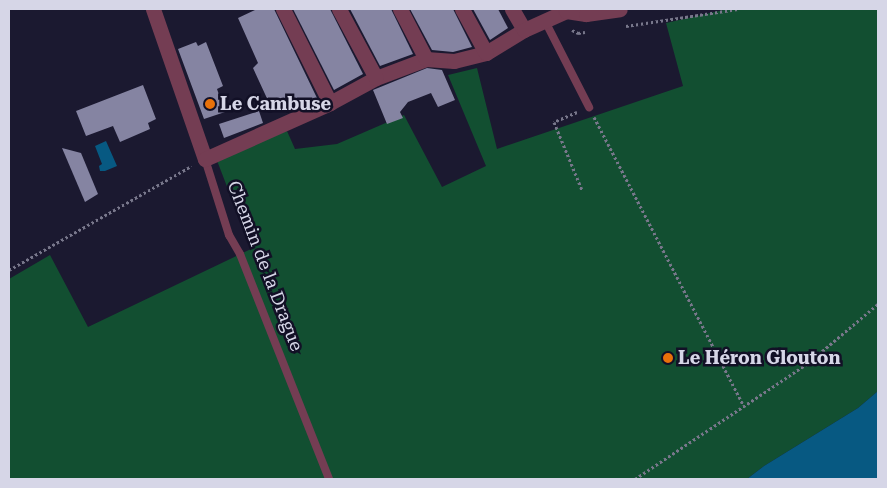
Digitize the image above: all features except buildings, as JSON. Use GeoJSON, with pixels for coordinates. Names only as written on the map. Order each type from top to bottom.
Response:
{"type":"FeatureCollection","features":[{"type":"Feature","properties":{"kind":"street","name":"Chemin de la Drague"},"geometry":{"type":"LineString","coordinates":[[153,9],[205,160]]}},
{"type":"Feature","properties":{"kind":"street"},"geometry":{"type":"LineString","coordinates":[[284,9],[330,103]]}},
{"type":"Feature","properties":{"kind":"street"},"geometry":{"type":"LineString","coordinates":[[339,9],[376,78]]}},
{"type":"Feature","properties":{"kind":"street"},"geometry":{"type":"LineString","coordinates":[[400,9],[426,59]]}},
{"type":"Feature","properties":{"kind":"street"},"geometry":{"type":"LineString","coordinates":[[462,9],[486,53]]}},
{"type":"Feature","properties":{"kind":"street"},"geometry":{"type":"LineString","coordinates":[[512,9],[524,30]]}},
{"type":"Feature","properties":{"kind":"street"},"geometry":{"type":"LineString","coordinates":[[205,160],[330,103],[376,78],[426,59],[454,61],[486,53],[524,30],[566,10],[586,14],[620,9]]}},
{"type":"Feature","properties":{"kind":"lane"},"geometry":{"type":"LineString","coordinates":[[548,20],[589,108]]}},
{"type":"Feature","properties":{"kind":"lane","name":"Chemin de la Drague"},"geometry":{"type":"LineString","coordinates":[[205,160],[230,235],[240,254],[329,479]]}},
{"type":"Feature","properties":{"kind":"path"},"geometry":{"type":"LineString","coordinates":[[625,26],[738,9]]}},
{"type":"Feature","properties":{"kind":"path"},"geometry":{"type":"LineString","coordinates":[[548,20],[578,33],[587,32]]}},
{"type":"Feature","properties":{"kind":"path"},"geometry":{"type":"LineString","coordinates":[[582,190],[554,122],[589,108],[744,406]]}},
{"type":"Feature","properties":{"kind":"path"},"geometry":{"type":"LineString","coordinates":[[9,270],[191,165],[205,160]]}},
{"type":"Feature","properties":{"kind":"path"},"geometry":{"type":"LineString","coordinates":[[635,479],[807,364],[878,304]]}},
{"type":"Feature","properties":{"kind":"green space"},"geometry":{"type":"Polygon","coordinates":[[[728,9],[878,9],[878,391],[858,408],[764,466],[747,479],[9,479],[9,279],[50,255],[88,327],[251,249],[216,158],[287,131],[295,149],[337,144],[404,115],[442,187],[486,166],[448,75],[477,68],[497,149],[683,86],[666,23],[728,9]]]}},
{"type":"Feature","properties":{"kind":"water"},"geometry":{"type":"Polygon","coordinates":[[[106,141],[117,166],[100,171],[99,166],[102,164],[95,146],[106,141]]]}},
{"type":"Feature","properties":{"kind":"water"},"geometry":{"type":"Polygon","coordinates":[[[878,391],[878,479],[747,479],[764,466],[858,408],[878,391]]]}},
{"type":"Feature","properties":{"kind":"place","name":"Le Cambuse"},"geometry":{"type":"Point","coordinates":[210,104]}},
{"type":"Feature","properties":{"kind":"place","name":"Le Héron Glouton"},"geometry":{"type":"Point","coordinates":[668,358]}}]}
